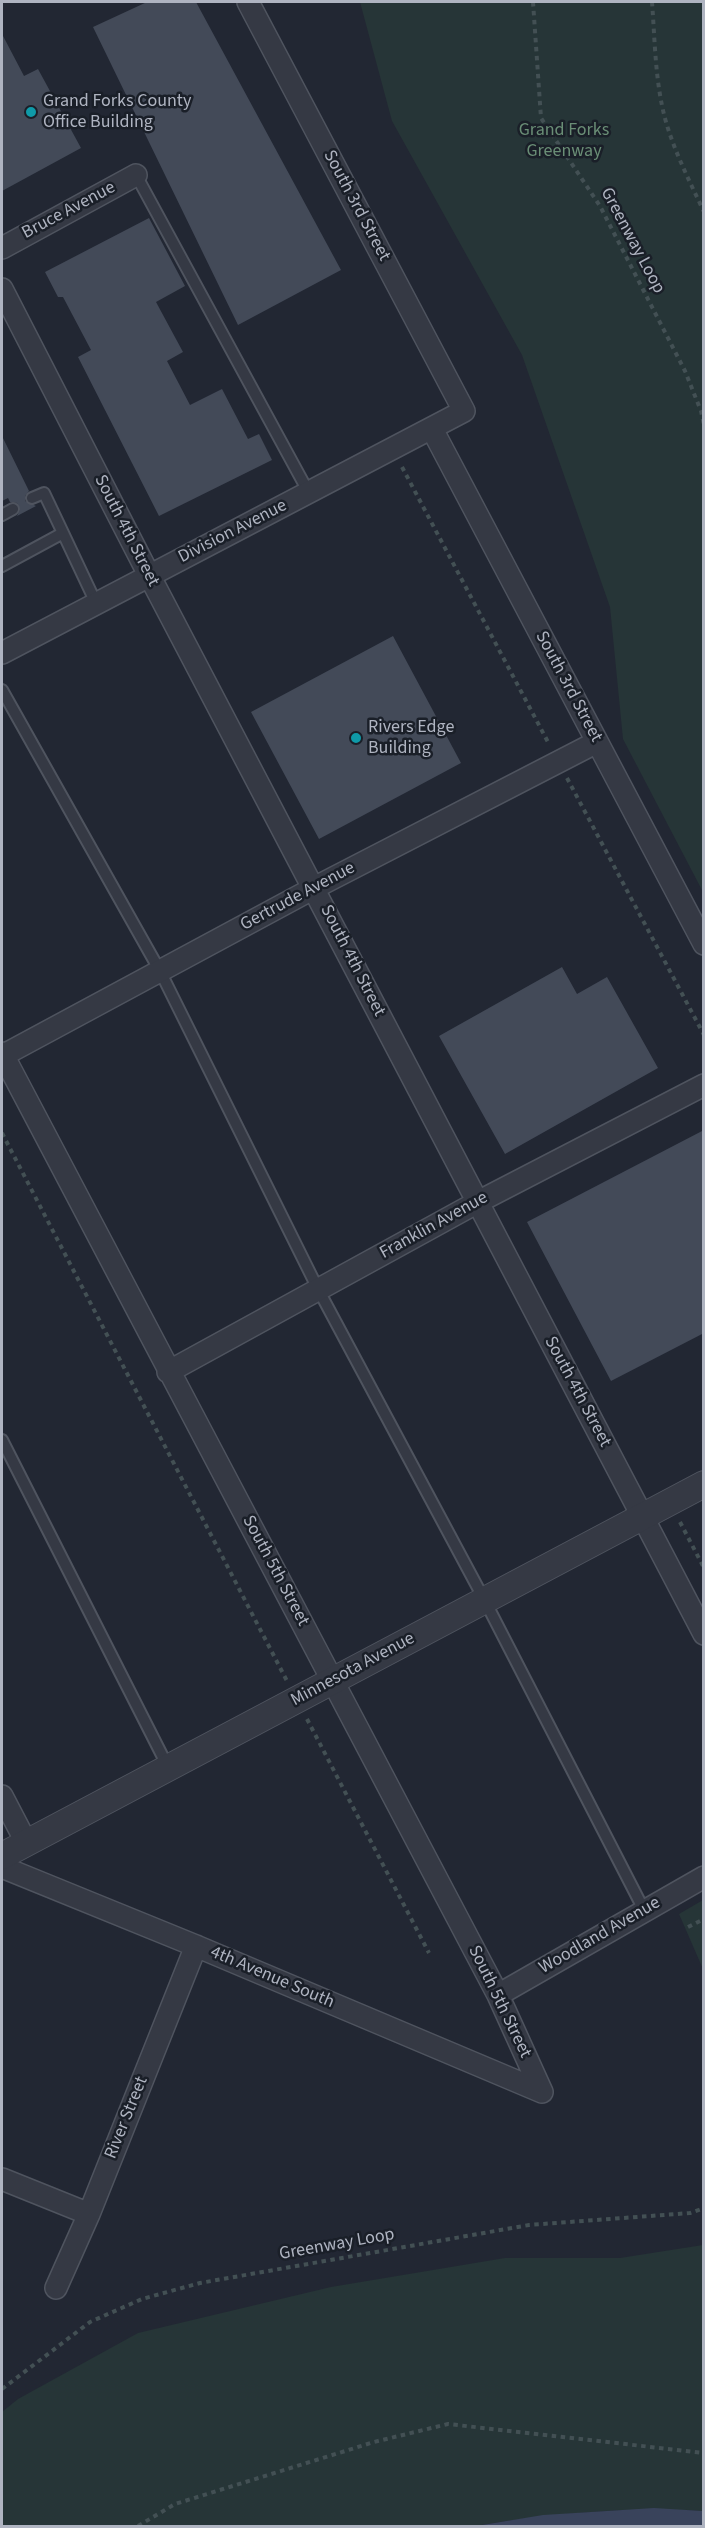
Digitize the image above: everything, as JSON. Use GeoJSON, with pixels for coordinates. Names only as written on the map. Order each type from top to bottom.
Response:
{"type":"FeatureCollection","features":[{"type":"Feature","properties":{"kind":"street","name":"South 3rd Street"},"geometry":{"type":"LineString","coordinates":[[248,2],[464,411]]}},
{"type":"Feature","properties":{"kind":"street","name":"Bruce Avenue"},"geometry":{"type":"LineString","coordinates":[[2,248],[136,175]]}},
{"type":"Feature","properties":{"kind":"street","name":"South 4th Street"},"geometry":{"type":"LineString","coordinates":[[2,289],[476,1203],[704,1634]]}},
{"type":"Feature","properties":{"kind":"street","name":"Division Avenue"},"geometry":{"type":"LineString","coordinates":[[2,653],[464,411]]}},
{"type":"Feature","properties":{"kind":"street","name":"South 3rd Street"},"geometry":{"type":"LineString","coordinates":[[432,429],[704,944]]}},
{"type":"Feature","properties":{"kind":"street","name":"Gertrude Avenue"},"geometry":{"type":"LineString","coordinates":[[2,1055],[314,888],[597,742]]}},
{"type":"Feature","properties":{"kind":"street","name":"South 5th Street"},"geometry":{"type":"LineString","coordinates":[[2,1055],[498,1995],[542,2092]]}},
{"type":"Feature","properties":{"kind":"street","name":"Franklin Avenue"},"geometry":{"type":"LineString","coordinates":[[168,1372],[476,1203],[704,1085]]}},
{"type":"Feature","properties":{"kind":"street","name":"Minnesota Avenue"},"geometry":{"type":"LineString","coordinates":[[2,1856],[704,1484]]}},
{"type":"Feature","properties":{"kind":"street"},"geometry":{"type":"LineString","coordinates":[[2,1796],[26,1842]]}},
{"type":"Feature","properties":{"kind":"street","name":"4th Avenue South"},"geometry":{"type":"LineString","coordinates":[[2,1867],[542,2092]]}},
{"type":"Feature","properties":{"kind":"street","name":"Woodland Avenue"},"geometry":{"type":"LineString","coordinates":[[498,1995],[704,1877]]}},
{"type":"Feature","properties":{"kind":"street","name":"River Street"},"geometry":{"type":"LineString","coordinates":[[56,2288],[89,2214],[196,1946]]}},
{"type":"Feature","properties":{"kind":"street"},"geometry":{"type":"LineString","coordinates":[[2,2179],[89,2214]]}},
{"type":"Feature","properties":{"kind":"lane"},"geometry":{"type":"LineString","coordinates":[[136,175],[309,493]]}},
{"type":"Feature","properties":{"kind":"lane"},"geometry":{"type":"LineString","coordinates":[[32,498],[44,493],[96,603]]}},
{"type":"Feature","properties":{"kind":"lane"},"geometry":{"type":"LineString","coordinates":[[2,515],[13,509]]}},
{"type":"Feature","properties":{"kind":"lane"},"geometry":{"type":"LineString","coordinates":[[2,566],[63,533]]}},
{"type":"Feature","properties":{"kind":"lane"},"geometry":{"type":"LineString","coordinates":[[2,690],[160,971],[318,1289],[485,1601],[644,1910]]}},
{"type":"Feature","properties":{"kind":"lane"},"geometry":{"type":"LineString","coordinates":[[2,1440],[168,1767]]}},
{"type":"Feature","properties":{"kind":"path","name":"Greenway Loop"},"geometry":{"type":"LineString","coordinates":[[533,2],[541,118],[600,206],[685,371],[701,411],[704,425]]}},
{"type":"Feature","properties":{"kind":"path"},"geometry":{"type":"LineString","coordinates":[[652,2],[658,84],[665,119],[674,147],[704,212]]}},
{"type":"Feature","properties":{"kind":"path"},"geometry":{"type":"LineString","coordinates":[[2,1133],[429,1953]]}},
{"type":"Feature","properties":{"kind":"path"},"geometry":{"type":"LineString","coordinates":[[670,1503],[704,1568]]}},
{"type":"Feature","properties":{"kind":"path"},"geometry":{"type":"LineString","coordinates":[[688,1927],[704,1919]]}},
{"type":"Feature","properties":{"kind":"path","name":"Greenway Loop"},"geometry":{"type":"LineString","coordinates":[[2,2388],[90,2322],[142,2299],[200,2283],[529,2225],[690,2213],[704,2208]]}},
{"type":"Feature","properties":{"kind":"path"},"geometry":{"type":"LineString","coordinates":[[138,2526],[175,2504],[374,2442],[448,2424],[704,2453]]}},
{"type":"Feature","properties":{"kind":"green space","name":"Grand Forks Greenway"},"geometry":{"type":"Polygon","coordinates":[[[360,2],[703,2],[703,892],[623,739],[610,607],[522,355],[392,121],[360,2]]]}},
{"type":"Feature","properties":{"kind":"green space"},"geometry":{"type":"Polygon","coordinates":[[[703,1900],[703,1969],[679,1914],[703,1900]]]}},
{"type":"Feature","properties":{"kind":"green space"},"geometry":{"type":"Polygon","coordinates":[[[703,2245],[703,2511],[590,2512],[476,2526],[2,2526],[2,2412],[18,2399],[138,2333],[331,2287],[505,2258],[620,2258],[703,2245]]]}},
{"type":"Feature","properties":{"kind":"water"},"geometry":{"type":"Polygon","coordinates":[[[654,2508],[703,2511],[703,2526],[476,2526],[543,2515],[654,2508]]]}},
{"type":"Feature","properties":{"kind":"building"},"geometry":{"type":"Polygon","coordinates":[[[147,2],[196,2],[341,270],[238,325],[93,27],[147,2]]]}},
{"type":"Feature","properties":{"kind":"building","name":"Grand Forks County Office Building"},"geometry":{"type":"Polygon","coordinates":[[[2,34],[24,76],[38,69],[81,148],[2,191],[2,34]]]}},
{"type":"Feature","properties":{"kind":"building"},"geometry":{"type":"Polygon","coordinates":[[[149,218],[185,286],[156,302],[183,352],[167,361],[190,405],[222,389],[248,439],[259,434],[272,460],[159,516],[78,357],[91,350],[63,297],[58,297],[45,272],[149,218]]]}},
{"type":"Feature","properties":{"kind":"building"},"geometry":{"type":"Polygon","coordinates":[[[2,436],[29,491],[25,496],[25,501],[36,506],[17,516],[20,510],[17,503],[10,502],[8,498],[2,501],[2,436]]]}},
{"type":"Feature","properties":{"kind":"building","name":"Rivers Edge Building"},"geometry":{"type":"Polygon","coordinates":[[[393,636],[461,763],[319,839],[251,712],[393,636]]]}},
{"type":"Feature","properties":{"kind":"building"},"geometry":{"type":"Polygon","coordinates":[[[562,967],[577,994],[607,977],[658,1068],[505,1154],[439,1036],[562,967]]]}},
{"type":"Feature","properties":{"kind":"building"},"geometry":{"type":"Polygon","coordinates":[[[704,1130],[704,1333],[611,1381],[527,1222],[704,1130]]]}},
{"type":"Feature","properties":{"kind":"place","name":"Grand Forks County Office Building"},"geometry":{"type":"Point","coordinates":[31,112]}},
{"type":"Feature","properties":{"kind":"place","name":"Rivers Edge Building"},"geometry":{"type":"Point","coordinates":[356,738]}}]}
